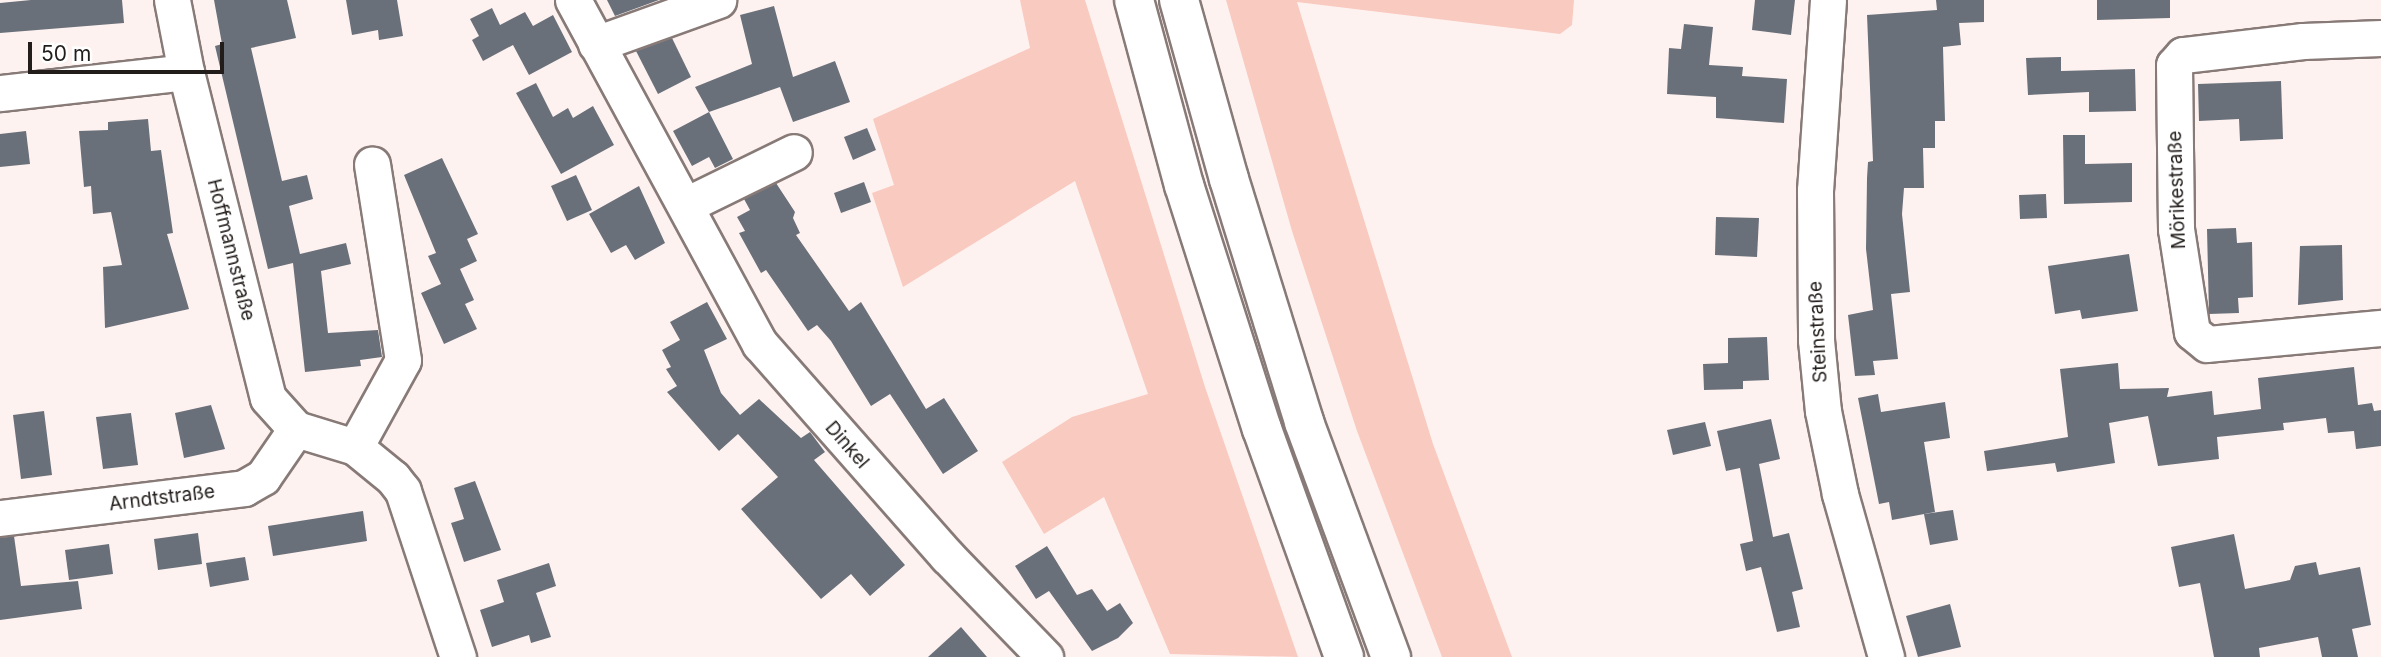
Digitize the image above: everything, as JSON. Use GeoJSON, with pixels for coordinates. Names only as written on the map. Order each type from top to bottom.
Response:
{"type":"FeatureCollection","features":[{"type":"Feature","properties":{"kind":"highway"},"geometry":{"type":"LineString","coordinates":[[1133,0],[1184,186],[1254,403],[1344,657]]}},
{"type":"Feature","properties":{"kind":"highway"},"geometry":{"type":"LineString","coordinates":[[1180,0],[1228,179],[1304,422],[1391,657]]}},
{"type":"Feature","properties":{"kind":"street","name":"Hoffmannstraße"},"geometry":{"type":"LineString","coordinates":[[172,0],[186,72],[268,398],[296,429]]}},
{"type":"Feature","properties":{"kind":"street","name":"Dinkel"},"geometry":{"type":"LineString","coordinates":[[573,0],[760,344],[947,556],[1045,657]]}},
{"type":"Feature","properties":{"kind":"street"},"geometry":{"type":"LineString","coordinates":[[596,44],[718,0]]}},
{"type":"Feature","properties":{"kind":"street","name":"Steinstraße"},"geometry":{"type":"LineString","coordinates":[[1828,0],[1815,190],[1815,340],[1823,411],[1840,494],[1886,657]]}},
{"type":"Feature","properties":{"kind":"street","name":"Mörikestraße"},"geometry":{"type":"LineString","coordinates":[[2381,38],[2183,55],[2174,65],[2174,79],[2176,229],[2192,332],[2207,344],[2381,328]]}},
{"type":"Feature","properties":{"kind":"street"},"geometry":{"type":"LineString","coordinates":[[0,93],[186,72]]}},
{"type":"Feature","properties":{"kind":"street"},"geometry":{"type":"LineString","coordinates":[[686,205],[794,152]]}},
{"type":"Feature","properties":{"kind":"street"},"geometry":{"type":"LineString","coordinates":[[355,447],[403,360],[372,164]]}},
{"type":"Feature","properties":{"kind":"street"},"geometry":{"type":"LineString","coordinates":[[296,429],[355,447],[384,467],[403,491],[458,657]]}},
{"type":"Feature","properties":{"kind":"street","name":"Arndtstraße"},"geometry":{"type":"LineString","coordinates":[[0,518],[244,488],[263,477],[296,429]]}},
{"type":"Feature","properties":{"kind":"shaded area"},"geometry":{"type":"Polygon","coordinates":[[[1020,0],[1085,0],[1205,387],[1298,657],[1170,654],[1104,497],[1044,534],[1002,462],[1072,417],[1148,394],[1075,181],[903,287],[872,193],[894,185],[873,119],[1030,48],[1020,0]]]}},
{"type":"Feature","properties":{"kind":"shaded area"},"geometry":{"type":"Polygon","coordinates":[[[1226,0],[1574,0],[1572,25],[1560,34],[1297,2],[1433,444],[1512,657],[1442,657],[1357,431],[1292,231],[1226,0]]]}},
{"type":"Feature","properties":{"kind":"building"},"geometry":{"type":"Polygon","coordinates":[[[31,0],[122,0],[124,23],[0,33],[0,3],[31,0]]]}},
{"type":"Feature","properties":{"kind":"building"},"geometry":{"type":"Polygon","coordinates":[[[214,0],[287,0],[296,38],[251,48],[282,181],[307,175],[313,199],[289,206],[300,254],[346,243],[351,264],[321,271],[328,333],[378,330],[382,357],[360,360],[361,366],[305,372],[293,263],[268,269],[215,46],[222,44],[214,0]]]}},
{"type":"Feature","properties":{"kind":"building"},"geometry":{"type":"Polygon","coordinates":[[[346,0],[397,0],[403,36],[379,40],[378,30],[352,35],[346,0]]]}},
{"type":"Feature","properties":{"kind":"building"},"geometry":{"type":"Polygon","coordinates":[[[607,0],[659,0],[615,16],[607,0]]]}},
{"type":"Feature","properties":{"kind":"building"},"geometry":{"type":"Polygon","coordinates":[[[1755,0],[1795,0],[1791,35],[1752,30],[1755,0]]]}},
{"type":"Feature","properties":{"kind":"building"},"geometry":{"type":"Polygon","coordinates":[[[1936,0],[1984,0],[1984,22],[1959,23],[1961,45],[1943,47],[1945,121],[1935,121],[1935,148],[1923,148],[1924,188],[1904,188],[1902,214],[1910,292],[1891,294],[1898,359],[1873,361],[1875,375],[1855,376],[1848,315],[1873,310],[1866,249],[1868,162],[1873,161],[1867,15],[1937,10],[1936,0]]]}},
{"type":"Feature","properties":{"kind":"building"},"geometry":{"type":"Polygon","coordinates":[[[2097,0],[2170,0],[2170,18],[2097,20],[2097,0]]]}},
{"type":"Feature","properties":{"kind":"building"},"geometry":{"type":"Polygon","coordinates":[[[774,6],[793,77],[835,61],[850,102],[793,122],[780,87],[709,112],[695,87],[752,64],[740,15],[774,6]]]}},
{"type":"Feature","properties":{"kind":"building"},"geometry":{"type":"Polygon","coordinates":[[[492,8],[500,25],[525,12],[533,26],[553,15],[572,52],[529,75],[513,45],[483,61],[472,40],[479,36],[470,19],[492,8]]]}},
{"type":"Feature","properties":{"kind":"building"},"geometry":{"type":"Polygon","coordinates":[[[1684,24],[1713,27],[1709,65],[1743,67],[1742,76],[1787,79],[1784,123],[1716,118],[1716,97],[1667,94],[1669,48],[1681,49],[1684,24]]]}},
{"type":"Feature","properties":{"kind":"building"},"geometry":{"type":"Polygon","coordinates":[[[672,38],[691,77],[658,94],[636,51],[672,38]]]}},
{"type":"Feature","properties":{"kind":"building"},"geometry":{"type":"Polygon","coordinates":[[[2061,57],[2061,71],[2135,69],[2136,111],[2089,112],[2089,92],[2028,95],[2026,58],[2061,57]]]}},
{"type":"Feature","properties":{"kind":"building"},"geometry":{"type":"Polygon","coordinates":[[[2281,81],[2283,139],[2240,141],[2239,119],[2199,121],[2198,84],[2281,81]]]}},
{"type":"Feature","properties":{"kind":"building"},"geometry":{"type":"Polygon","coordinates":[[[536,83],[553,117],[568,108],[573,118],[593,106],[614,145],[561,174],[516,93],[536,83]]]}},
{"type":"Feature","properties":{"kind":"building"},"geometry":{"type":"Polygon","coordinates":[[[709,112],[733,159],[715,168],[709,157],[692,166],[673,131],[709,112]]]}},
{"type":"Feature","properties":{"kind":"building"},"geometry":{"type":"Polygon","coordinates":[[[148,119],[151,151],[161,150],[173,233],[167,234],[189,309],[105,328],[103,267],[122,265],[111,212],[93,214],[91,186],[84,187],[79,131],[108,130],[108,122],[148,119]]]}},
{"type":"Feature","properties":{"kind":"building"},"geometry":{"type":"Polygon","coordinates":[[[867,128],[876,150],[853,160],[844,137],[867,128]]]}},
{"type":"Feature","properties":{"kind":"building"},"geometry":{"type":"Polygon","coordinates":[[[26,131],[30,164],[0,167],[0,134],[26,131]]]}},
{"type":"Feature","properties":{"kind":"building"},"geometry":{"type":"Polygon","coordinates":[[[2063,135],[2085,135],[2085,164],[2132,163],[2132,202],[2064,204],[2063,135]]]}},
{"type":"Feature","properties":{"kind":"building"},"geometry":{"type":"Polygon","coordinates":[[[442,158],[478,234],[467,239],[477,261],[460,269],[474,300],[465,304],[477,329],[444,344],[421,293],[441,284],[428,256],[436,253],[404,175],[442,158]]]}},
{"type":"Feature","properties":{"kind":"building"},"geometry":{"type":"Polygon","coordinates":[[[576,175],[592,210],[567,221],[551,186],[576,175]]]}},
{"type":"Feature","properties":{"kind":"building"},"geometry":{"type":"Polygon","coordinates":[[[864,182],[871,202],[841,213],[834,193],[864,182]]]}},
{"type":"Feature","properties":{"kind":"building"},"geometry":{"type":"Polygon","coordinates":[[[776,183],[795,212],[793,218],[800,233],[796,235],[849,311],[861,302],[926,409],[944,398],[978,451],[943,474],[890,394],[871,406],[831,341],[817,325],[808,331],[766,270],[761,273],[739,233],[745,231],[737,217],[750,210],[744,199],[776,183]]]}},
{"type":"Feature","properties":{"kind":"building"},"geometry":{"type":"Polygon","coordinates":[[[639,186],[665,243],[635,260],[626,245],[611,253],[589,214],[639,186]]]}},
{"type":"Feature","properties":{"kind":"building"},"geometry":{"type":"Polygon","coordinates":[[[2046,194],[2047,218],[2020,219],[2019,195],[2046,194]]]}},
{"type":"Feature","properties":{"kind":"building"},"geometry":{"type":"Polygon","coordinates":[[[1716,217],[1759,218],[1757,257],[1715,255],[1716,217]]]}},
{"type":"Feature","properties":{"kind":"building"},"geometry":{"type":"Polygon","coordinates":[[[2236,228],[2237,243],[2252,242],[2253,297],[2238,298],[2239,313],[2209,314],[2207,229],[2236,228]]]}},
{"type":"Feature","properties":{"kind":"building"},"geometry":{"type":"Polygon","coordinates":[[[2342,245],[2343,300],[2298,305],[2300,246],[2342,245]]]}},
{"type":"Feature","properties":{"kind":"building"},"geometry":{"type":"Polygon","coordinates":[[[2129,254],[2138,311],[2082,319],[2080,310],[2055,314],[2048,266],[2129,254]]]}},
{"type":"Feature","properties":{"kind":"building"},"geometry":{"type":"Polygon","coordinates":[[[707,302],[727,339],[704,350],[721,393],[740,415],[759,399],[801,438],[810,432],[825,452],[814,460],[905,565],[870,596],[851,574],[821,599],[741,509],[778,477],[738,434],[719,451],[667,392],[677,386],[666,369],[671,367],[662,350],[680,340],[670,322],[707,302]]]}},
{"type":"Feature","properties":{"kind":"building"},"geometry":{"type":"Polygon","coordinates":[[[1767,337],[1769,380],[1743,381],[1743,389],[1704,390],[1703,364],[1728,363],[1728,338],[1767,337]]]}},
{"type":"Feature","properties":{"kind":"building"},"geometry":{"type":"Polygon","coordinates":[[[2118,363],[2120,389],[2169,388],[2167,397],[2212,391],[2214,415],[2261,409],[2258,378],[2354,367],[2358,405],[2372,403],[2374,411],[2381,410],[2381,446],[2356,449],[2354,431],[2328,433],[2326,418],[2283,423],[2284,430],[2217,437],[2219,459],[2158,466],[2148,416],[2109,423],[2115,463],[2057,472],[2055,463],[1987,471],[1984,451],[2068,437],[2060,369],[2118,363]]]}},
{"type":"Feature","properties":{"kind":"building"},"geometry":{"type":"Polygon","coordinates":[[[1878,394],[1881,412],[1945,402],[1950,438],[1924,442],[1935,512],[1892,520],[1889,502],[1879,504],[1858,398],[1878,394]]]}},
{"type":"Feature","properties":{"kind":"building"},"geometry":{"type":"Polygon","coordinates":[[[211,405],[225,449],[184,458],[175,413],[211,405]]]}},
{"type":"Feature","properties":{"kind":"building"},"geometry":{"type":"Polygon","coordinates":[[[44,411],[52,475],[21,479],[13,415],[44,411]]]}},
{"type":"Feature","properties":{"kind":"building"},"geometry":{"type":"Polygon","coordinates":[[[131,413],[138,465],[103,469],[96,417],[131,413]]]}},
{"type":"Feature","properties":{"kind":"building"},"geometry":{"type":"Polygon","coordinates":[[[1771,419],[1780,459],[1759,464],[1773,537],[1789,533],[1803,589],[1792,592],[1800,627],[1777,632],[1761,567],[1746,571],[1740,544],[1753,541],[1740,468],[1726,471],[1717,431],[1771,419]]]}},
{"type":"Feature","properties":{"kind":"building"},"geometry":{"type":"Polygon","coordinates":[[[1705,422],[1711,446],[1673,455],[1667,430],[1705,422]]]}},
{"type":"Feature","properties":{"kind":"building"},"geometry":{"type":"Polygon","coordinates":[[[475,481],[501,550],[464,562],[451,523],[464,519],[454,488],[475,481]]]}},
{"type":"Feature","properties":{"kind":"building"},"geometry":{"type":"Polygon","coordinates":[[[1953,510],[1958,540],[1930,545],[1924,514],[1953,510]]]}},
{"type":"Feature","properties":{"kind":"building"},"geometry":{"type":"Polygon","coordinates":[[[363,511],[367,541],[273,556],[268,526],[363,511]]]}},
{"type":"Feature","properties":{"kind":"building"},"geometry":{"type":"Polygon","coordinates":[[[198,533],[202,564],[158,570],[154,539],[198,533]]]}},
{"type":"Feature","properties":{"kind":"building"},"geometry":{"type":"Polygon","coordinates":[[[2234,534],[2245,589],[2290,580],[2295,566],[2316,562],[2319,575],[2360,567],[2371,625],[2352,629],[2358,657],[2322,657],[2318,637],[2259,648],[2260,657],[2214,657],[2200,583],[2179,587],[2171,547],[2234,534]]]}},
{"type":"Feature","properties":{"kind":"building"},"geometry":{"type":"Polygon","coordinates":[[[14,536],[21,586],[78,581],[82,609],[0,620],[0,538],[14,536]]]}},
{"type":"Feature","properties":{"kind":"building"},"geometry":{"type":"Polygon","coordinates":[[[109,544],[113,574],[69,580],[65,550],[109,544]]]}},
{"type":"Feature","properties":{"kind":"building"},"geometry":{"type":"Polygon","coordinates":[[[1047,546],[1077,595],[1092,589],[1107,611],[1120,603],[1133,623],[1118,638],[1092,651],[1049,591],[1036,599],[1015,566],[1047,546]]]}},
{"type":"Feature","properties":{"kind":"building"},"geometry":{"type":"Polygon","coordinates":[[[245,557],[249,580],[210,587],[206,563],[245,557]]]}},
{"type":"Feature","properties":{"kind":"building"},"geometry":{"type":"Polygon","coordinates":[[[549,563],[556,586],[536,593],[551,637],[531,643],[529,635],[492,647],[480,610],[504,602],[497,580],[549,563]]]}},
{"type":"Feature","properties":{"kind":"building"},"geometry":{"type":"Polygon","coordinates":[[[1950,604],[1961,647],[1918,657],[1906,616],[1950,604]]]}},
{"type":"Feature","properties":{"kind":"building"},"geometry":{"type":"Polygon","coordinates":[[[961,627],[987,657],[928,657],[961,627]]]}}]}
